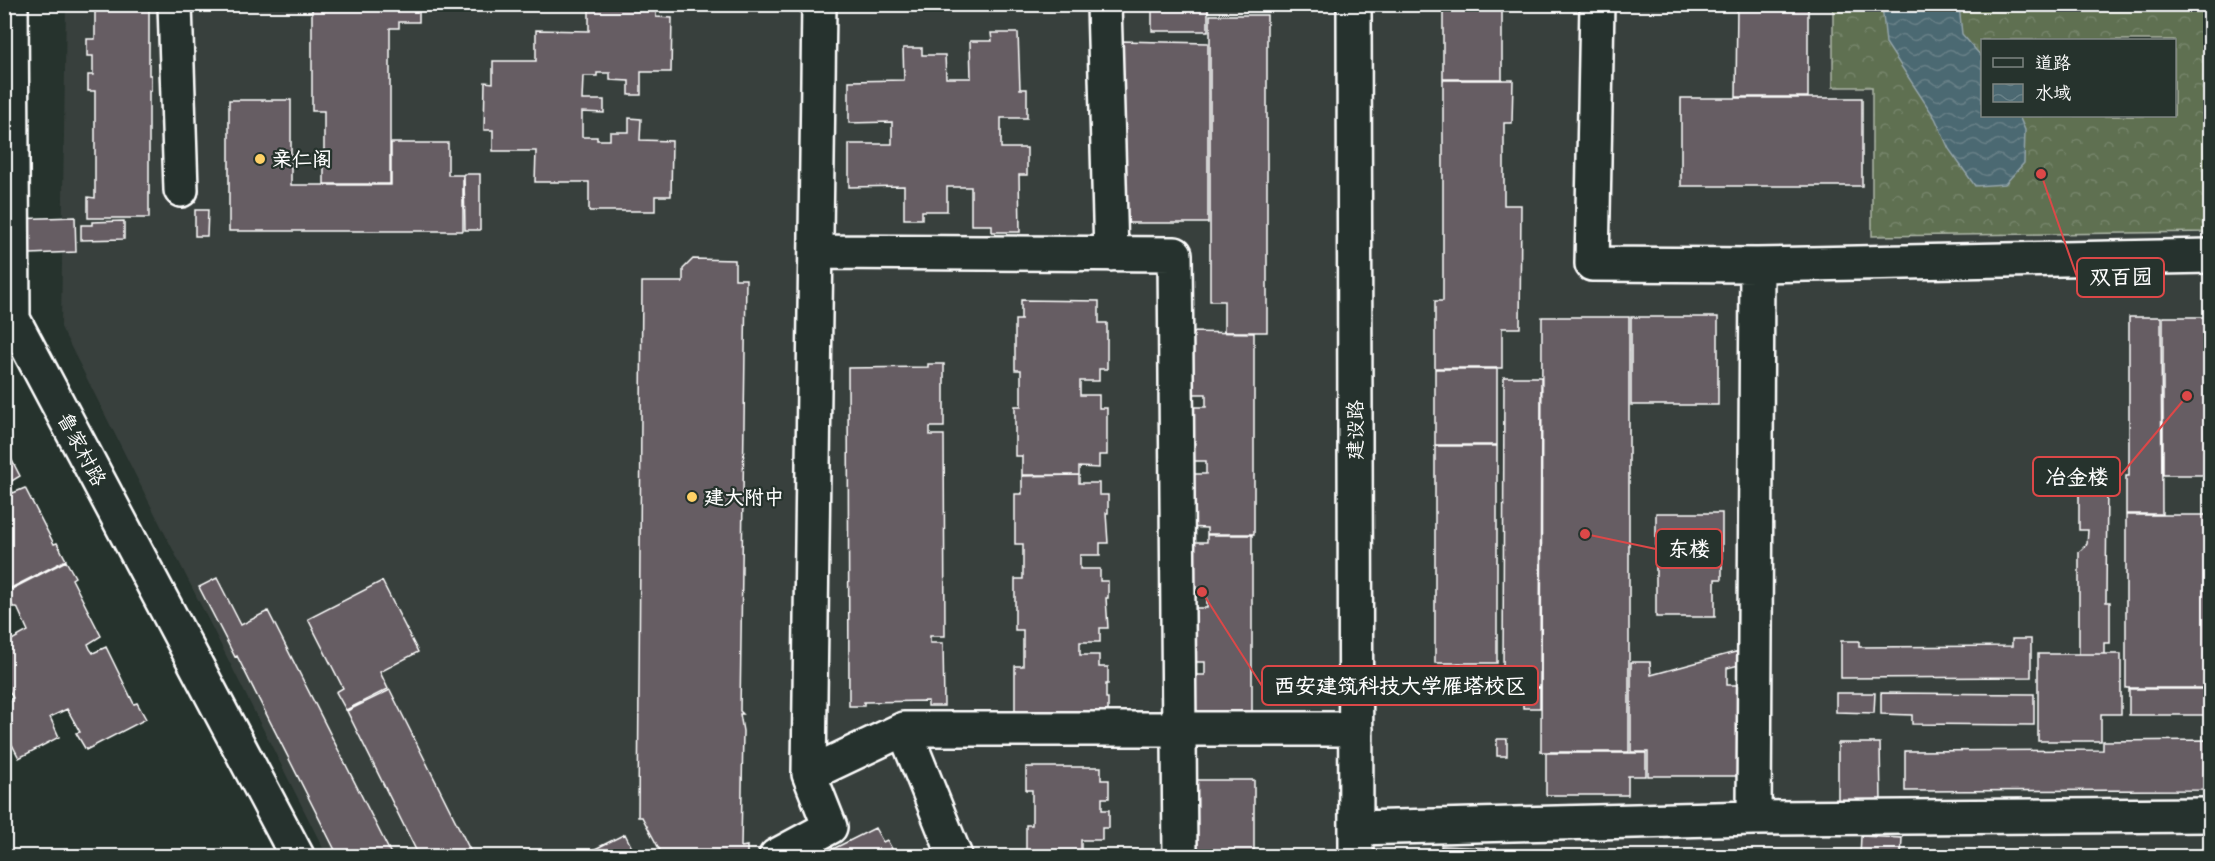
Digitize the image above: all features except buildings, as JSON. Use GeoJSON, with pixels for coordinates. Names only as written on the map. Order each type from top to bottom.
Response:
{"type":"FeatureCollection","features":[{"type":"Feature","properties":{"kind":"street","name":"鲁家村路"},"geometry":{"type":"LineString","coordinates":[[11,4],[9,319],[297,856]]}},
{"type":"Feature","properties":{"kind":"street"},"geometry":{"type":"LineString","coordinates":[[175,4],[182,190]]}},
{"type":"Feature","properties":{"kind":"street"},"geometry":{"type":"LineString","coordinates":[[796,852],[830,827],[809,774],[819,4]]}},
{"type":"Feature","properties":{"kind":"street"},"geometry":{"type":"LineString","coordinates":[[1104,4],[1111,254]]}},
{"type":"Feature","properties":{"kind":"street","name":"建设路"},"geometry":{"type":"LineString","coordinates":[[1354,4],[1356,842]]}},
{"type":"Feature","properties":{"kind":"street"},"geometry":{"type":"LineString","coordinates":[[1597,4],[1592,264],[1757,265],[2211,256]]}},
{"type":"Feature","properties":{"kind":"street"},"geometry":{"type":"LineString","coordinates":[[816,252],[1175,254],[1180,856]]}},
{"type":"Feature","properties":{"kind":"street"},"geometry":{"type":"LineString","coordinates":[[1755,818],[1757,265]]}},
{"type":"Feature","properties":{"kind":"street"},"geometry":{"type":"LineString","coordinates":[[809,774],[904,729],[1356,729]]}},
{"type":"Feature","properties":{"kind":"street"},"geometry":{"type":"LineString","coordinates":[[904,729],[955,856]]}},
{"type":"Feature","properties":{"kind":"street"},"geometry":{"type":"LineString","coordinates":[[1356,842],[1755,818],[2211,815]]}},
{"type":"Feature","properties":{"kind":"shaded area"},"geometry":{"type":"Polygon","coordinates":[[[66,5],[2210,5],[2210,856],[327,856],[61,327],[66,5]]]}},
{"type":"Feature","properties":{"kind":"green space"},"geometry":{"type":"Polygon","coordinates":[[[1833,5],[2210,5],[2210,232],[1872,236],[1872,87],[1833,87],[1833,5]]]}},
{"type":"Feature","properties":{"kind":"water"},"geometry":{"type":"Polygon","coordinates":[[[1882,5],[1959,5],[1962,34],[1981,56],[1981,117],[2019,117],[2025,130],[2024,163],[2005,184],[1975,186],[1949,149],[1935,118],[1886,43],[1882,5]]]}},
{"type":"Feature","properties":{"kind":"place","name":"亲仁阁"},"geometry":{"type":"Point","coordinates":[260,159]}},
{"type":"Feature","properties":{"kind":"place","name":"双百园"},"geometry":{"type":"Point","coordinates":[2041,174]}},
{"type":"Feature","properties":{"kind":"place","name":"冶金楼"},"geometry":{"type":"Point","coordinates":[2187,396]}},
{"type":"Feature","properties":{"kind":"place","name":"建大附中"},"geometry":{"type":"Point","coordinates":[692,497]}},
{"type":"Feature","properties":{"kind":"place","name":"东楼"},"geometry":{"type":"Point","coordinates":[1585,534]}},
{"type":"Feature","properties":{"kind":"place","name":"西安建筑科技大学雁塔校区"},"geometry":{"type":"Point","coordinates":[1202,592]}}]}
